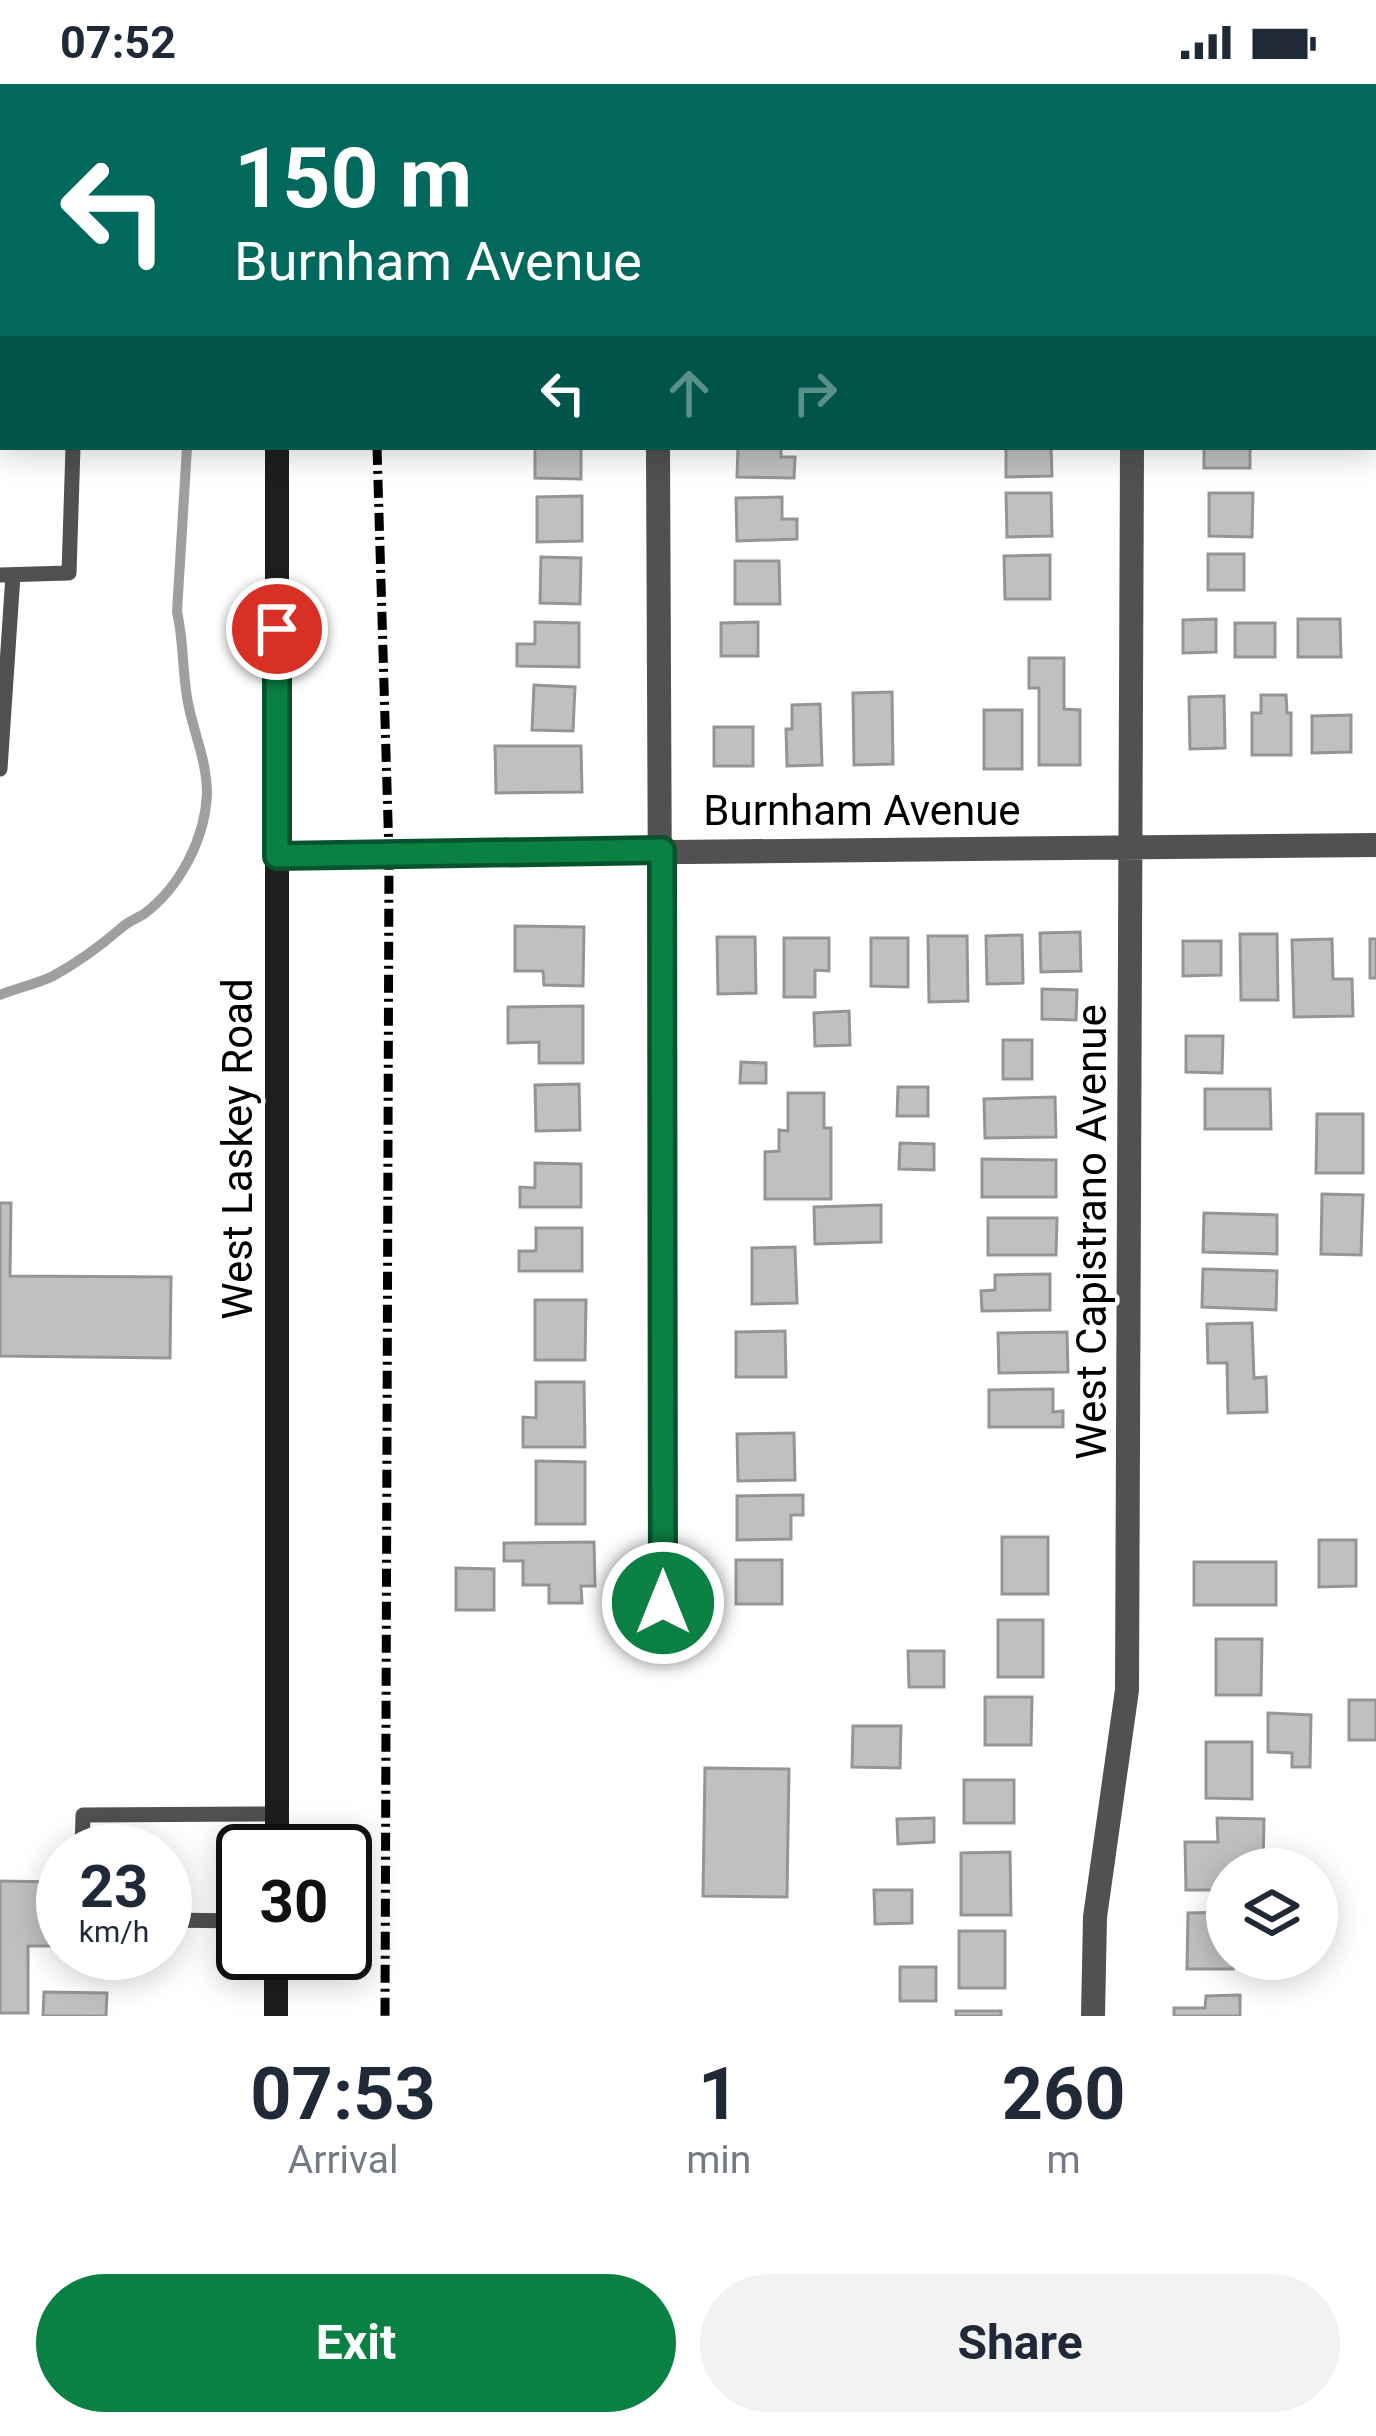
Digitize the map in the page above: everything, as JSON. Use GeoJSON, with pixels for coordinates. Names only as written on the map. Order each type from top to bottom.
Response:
{"type":"FeatureCollection","features":[{"type":"Feature","properties":{"kind":"main road","name":"West Laskey Road"},"geometry":{"type":"LineString","coordinates":[[277,1824],[278,450]]}},
{"type":"Feature","properties":{"kind":"main road"},"geometry":{"type":"LineString","coordinates":[[276,1980],[276,2016]]}},
{"type":"Feature","properties":{"kind":"street"},"geometry":{"type":"LineString","coordinates":[[658,450],[663,1603]]}},
{"type":"Feature","properties":{"kind":"street","name":"West Capistrano Avenue"},"geometry":{"type":"LineString","coordinates":[[1093,2016],[1095,1917],[1127,1690],[1132,450]]}},
{"type":"Feature","properties":{"kind":"street","name":"Burnham Avenue"},"geometry":{"type":"LineString","coordinates":[[277,856],[1376,845]]}},
{"type":"Feature","properties":{"kind":"lane"},"geometry":{"type":"LineString","coordinates":[[0,770],[6,575],[68,573],[73,450]]}},
{"type":"Feature","properties":{"kind":"lane"},"geometry":{"type":"LineString","coordinates":[[83,1824],[83,1815],[277,1814]]}},
{"type":"Feature","properties":{"kind":"building"},"geometry":{"type":"Polygon","coordinates":[[[535,450],[581,450],[581,479],[535,478],[535,450]]]}},
{"type":"Feature","properties":{"kind":"building"},"geometry":{"type":"Polygon","coordinates":[[[738,450],[781,450],[781,457],[795,457],[794,478],[737,477],[738,450]]]}},
{"type":"Feature","properties":{"kind":"building"},"geometry":{"type":"Polygon","coordinates":[[[1006,450],[1051,450],[1052,476],[1006,477],[1006,450]]]}},
{"type":"Feature","properties":{"kind":"building"},"geometry":{"type":"Polygon","coordinates":[[[1204,450],[1250,450],[1250,468],[1204,468],[1204,450]]]}},
{"type":"Feature","properties":{"kind":"building"},"geometry":{"type":"Polygon","coordinates":[[[1006,493],[1051,493],[1052,536],[1007,537],[1006,493]]]}},
{"type":"Feature","properties":{"kind":"building"},"geometry":{"type":"Polygon","coordinates":[[[1209,493],[1253,493],[1252,537],[1209,536],[1209,493]]]}},
{"type":"Feature","properties":{"kind":"building"},"geometry":{"type":"Polygon","coordinates":[[[582,496],[582,541],[537,542],[537,497],[582,496]]]}},
{"type":"Feature","properties":{"kind":"building"},"geometry":{"type":"Polygon","coordinates":[[[782,497],[782,519],[797,519],[797,539],[737,541],[736,498],[782,497]]]}},
{"type":"Feature","properties":{"kind":"building"},"geometry":{"type":"Polygon","coordinates":[[[1208,554],[1244,554],[1244,590],[1208,590],[1208,554]]]}},
{"type":"Feature","properties":{"kind":"building"},"geometry":{"type":"Polygon","coordinates":[[[1050,555],[1050,599],[1005,599],[1004,556],[1050,555]]]}},
{"type":"Feature","properties":{"kind":"building"},"geometry":{"type":"Polygon","coordinates":[[[541,557],[581,558],[580,604],[540,603],[541,557]]]}},
{"type":"Feature","properties":{"kind":"building"},"geometry":{"type":"Polygon","coordinates":[[[735,561],[779,561],[780,604],[735,604],[735,561]]]}},
{"type":"Feature","properties":{"kind":"building"},"geometry":{"type":"Polygon","coordinates":[[[1216,619],[1216,652],[1183,653],[1183,620],[1216,619]]]}},
{"type":"Feature","properties":{"kind":"building"},"geometry":{"type":"Polygon","coordinates":[[[1298,619],[1340,619],[1341,657],[1298,657],[1298,619]]]}},
{"type":"Feature","properties":{"kind":"building"},"geometry":{"type":"Polygon","coordinates":[[[535,622],[579,623],[579,667],[517,666],[517,644],[535,644],[535,622]]]}},
{"type":"Feature","properties":{"kind":"building"},"geometry":{"type":"Polygon","coordinates":[[[758,622],[758,656],[721,656],[721,623],[758,622]]]}},
{"type":"Feature","properties":{"kind":"building"},"geometry":{"type":"Polygon","coordinates":[[[1235,623],[1275,623],[1275,657],[1235,657],[1235,623]]]}},
{"type":"Feature","properties":{"kind":"building"},"geometry":{"type":"Polygon","coordinates":[[[1029,658],[1064,658],[1064,709],[1080,710],[1080,765],[1039,765],[1039,688],[1029,688],[1029,658]]]}},
{"type":"Feature","properties":{"kind":"building"},"geometry":{"type":"Polygon","coordinates":[[[534,685],[575,687],[573,731],[532,730],[534,685]]]}},
{"type":"Feature","properties":{"kind":"building"},"geometry":{"type":"Polygon","coordinates":[[[892,692],[893,764],[854,765],[853,693],[892,692]]]}},
{"type":"Feature","properties":{"kind":"building"},"geometry":{"type":"Polygon","coordinates":[[[1261,695],[1286,695],[1291,755],[1252,755],[1252,713],[1261,713],[1261,695]]]}},
{"type":"Feature","properties":{"kind":"building"},"geometry":{"type":"Polygon","coordinates":[[[1224,696],[1225,748],[1190,749],[1189,697],[1224,696]]]}},
{"type":"Feature","properties":{"kind":"building"},"geometry":{"type":"Polygon","coordinates":[[[820,704],[822,765],[787,766],[786,729],[792,729],[792,705],[820,704]]]}},
{"type":"Feature","properties":{"kind":"building"},"geometry":{"type":"Polygon","coordinates":[[[984,710],[1022,710],[1022,769],[984,769],[984,710]]]}},
{"type":"Feature","properties":{"kind":"building"},"geometry":{"type":"Polygon","coordinates":[[[1351,715],[1351,752],[1312,753],[1312,716],[1351,715]]]}},
{"type":"Feature","properties":{"kind":"building"},"geometry":{"type":"Polygon","coordinates":[[[714,727],[753,727],[753,766],[714,766],[714,727]]]}},
{"type":"Feature","properties":{"kind":"building"},"geometry":{"type":"Polygon","coordinates":[[[495,746],[581,746],[582,792],[496,793],[495,746]]]}},
{"type":"Feature","properties":{"kind":"building"},"geometry":{"type":"Polygon","coordinates":[[[515,926],[584,927],[583,986],[544,985],[543,971],[515,971],[515,926]]]}},
{"type":"Feature","properties":{"kind":"building"},"geometry":{"type":"Polygon","coordinates":[[[1080,932],[1081,971],[1041,972],[1040,933],[1080,932]]]}},
{"type":"Feature","properties":{"kind":"building"},"geometry":{"type":"Polygon","coordinates":[[[1240,934],[1277,934],[1278,1000],[1241,1000],[1240,934]]]}},
{"type":"Feature","properties":{"kind":"building"},"geometry":{"type":"Polygon","coordinates":[[[1022,935],[1023,983],[987,984],[986,936],[1022,935]]]}},
{"type":"Feature","properties":{"kind":"building"},"geometry":{"type":"Polygon","coordinates":[[[928,936],[967,936],[968,1001],[929,1002],[928,936]]]}},
{"type":"Feature","properties":{"kind":"building"},"geometry":{"type":"Polygon","coordinates":[[[717,937],[755,937],[756,993],[718,994],[717,937]]]}},
{"type":"Feature","properties":{"kind":"building"},"geometry":{"type":"Polygon","coordinates":[[[784,938],[829,938],[829,971],[815,970],[815,997],[784,997],[784,938]]]}},
{"type":"Feature","properties":{"kind":"building"},"geometry":{"type":"Polygon","coordinates":[[[871,938],[908,938],[908,987],[871,986],[871,938]]]}},
{"type":"Feature","properties":{"kind":"building"},"geometry":{"type":"Polygon","coordinates":[[[1332,939],[1333,979],[1352,979],[1353,1016],[1294,1017],[1292,940],[1332,939]]]}},
{"type":"Feature","properties":{"kind":"building"},"geometry":{"type":"Polygon","coordinates":[[[1370,939],[1376,939],[1376,978],[1370,978],[1370,939]]]}},
{"type":"Feature","properties":{"kind":"building"},"geometry":{"type":"Polygon","coordinates":[[[1183,941],[1221,941],[1221,975],[1183,976],[1183,941]]]}},
{"type":"Feature","properties":{"kind":"building"},"geometry":{"type":"Polygon","coordinates":[[[1042,989],[1077,990],[1076,1020],[1042,1019],[1042,989]]]}},
{"type":"Feature","properties":{"kind":"building"},"geometry":{"type":"Polygon","coordinates":[[[583,1006],[583,1063],[539,1063],[539,1042],[508,1043],[508,1007],[583,1006]]]}},
{"type":"Feature","properties":{"kind":"building"},"geometry":{"type":"Polygon","coordinates":[[[849,1011],[850,1045],[815,1046],[814,1013],[849,1011]]]}},
{"type":"Feature","properties":{"kind":"building"},"geometry":{"type":"Polygon","coordinates":[[[1186,1036],[1223,1036],[1222,1073],[1186,1072],[1186,1036]]]}},
{"type":"Feature","properties":{"kind":"building"},"geometry":{"type":"Polygon","coordinates":[[[1003,1040],[1032,1040],[1032,1079],[1003,1079],[1003,1040]]]}},
{"type":"Feature","properties":{"kind":"building"},"geometry":{"type":"Polygon","coordinates":[[[741,1062],[766,1063],[766,1083],[740,1083],[741,1062]]]}},
{"type":"Feature","properties":{"kind":"building"},"geometry":{"type":"Polygon","coordinates":[[[579,1084],[580,1130],[536,1131],[535,1085],[579,1084]]]}},
{"type":"Feature","properties":{"kind":"building"},"geometry":{"type":"Polygon","coordinates":[[[898,1087],[928,1087],[928,1116],[897,1116],[898,1087]]]}},
{"type":"Feature","properties":{"kind":"building"},"geometry":{"type":"Polygon","coordinates":[[[1205,1089],[1270,1089],[1271,1129],[1205,1129],[1205,1089]]]}},
{"type":"Feature","properties":{"kind":"building"},"geometry":{"type":"Polygon","coordinates":[[[788,1093],[824,1093],[824,1128],[831,1128],[831,1199],[765,1199],[765,1152],[779,1151],[779,1130],[788,1131],[788,1093]]]}},
{"type":"Feature","properties":{"kind":"building"},"geometry":{"type":"Polygon","coordinates":[[[1055,1097],[1056,1137],[985,1138],[984,1099],[1055,1097]]]}},
{"type":"Feature","properties":{"kind":"building"},"geometry":{"type":"Polygon","coordinates":[[[1317,1114],[1363,1114],[1363,1173],[1316,1173],[1317,1114]]]}},
{"type":"Feature","properties":{"kind":"building"},"geometry":{"type":"Polygon","coordinates":[[[900,1143],[934,1144],[934,1170],[899,1169],[900,1143]]]}},
{"type":"Feature","properties":{"kind":"building"},"geometry":{"type":"Polygon","coordinates":[[[982,1159],[1056,1160],[1056,1197],[982,1197],[982,1159]]]}},
{"type":"Feature","properties":{"kind":"building"},"geometry":{"type":"Polygon","coordinates":[[[535,1163],[581,1164],[581,1207],[520,1207],[520,1187],[535,1188],[535,1163]]]}},
{"type":"Feature","properties":{"kind":"building"},"geometry":{"type":"Polygon","coordinates":[[[1322,1194],[1363,1195],[1361,1255],[1321,1254],[1322,1194]]]}},
{"type":"Feature","properties":{"kind":"building"},"geometry":{"type":"Polygon","coordinates":[[[0,1203],[11,1203],[10,1276],[171,1277],[170,1358],[0,1356],[0,1203]]]}},
{"type":"Feature","properties":{"kind":"building"},"geometry":{"type":"Polygon","coordinates":[[[881,1205],[881,1242],[815,1244],[814,1207],[881,1205]]]}},
{"type":"Feature","properties":{"kind":"building"},"geometry":{"type":"Polygon","coordinates":[[[1204,1213],[1277,1215],[1277,1254],[1203,1252],[1204,1213]]]}},
{"type":"Feature","properties":{"kind":"building"},"geometry":{"type":"Polygon","coordinates":[[[988,1218],[1057,1218],[1056,1255],[988,1255],[988,1218]]]}},
{"type":"Feature","properties":{"kind":"building"},"geometry":{"type":"Polygon","coordinates":[[[536,1228],[582,1228],[582,1271],[519,1271],[519,1251],[536,1251],[536,1228]]]}},
{"type":"Feature","properties":{"kind":"building"},"geometry":{"type":"Polygon","coordinates":[[[795,1247],[797,1303],[752,1304],[752,1248],[795,1247]]]}},
{"type":"Feature","properties":{"kind":"building"},"geometry":{"type":"Polygon","coordinates":[[[1203,1269],[1277,1271],[1276,1310],[1202,1307],[1203,1269]]]}},
{"type":"Feature","properties":{"kind":"building"},"geometry":{"type":"Polygon","coordinates":[[[1050,1274],[1050,1310],[982,1311],[981,1291],[995,1290],[995,1275],[1050,1274]]]}},
{"type":"Feature","properties":{"kind":"building"},"geometry":{"type":"Polygon","coordinates":[[[535,1300],[586,1300],[585,1360],[535,1360],[535,1300]]]}},
{"type":"Feature","properties":{"kind":"building"},"geometry":{"type":"Polygon","coordinates":[[[1252,1323],[1254,1378],[1266,1377],[1267,1412],[1228,1413],[1227,1363],[1208,1363],[1207,1324],[1252,1323]]]}},
{"type":"Feature","properties":{"kind":"building"},"geometry":{"type":"Polygon","coordinates":[[[785,1331],[786,1377],[736,1377],[736,1332],[785,1331]]]}},
{"type":"Feature","properties":{"kind":"building"},"geometry":{"type":"Polygon","coordinates":[[[1067,1332],[1068,1372],[999,1373],[998,1333],[1067,1332]]]}},
{"type":"Feature","properties":{"kind":"building"},"geometry":{"type":"Polygon","coordinates":[[[536,1382],[584,1382],[585,1447],[523,1447],[523,1417],[536,1418],[536,1382]]]}},
{"type":"Feature","properties":{"kind":"building"},"geometry":{"type":"Polygon","coordinates":[[[1053,1389],[1053,1412],[1063,1411],[1063,1427],[989,1427],[989,1390],[1053,1389]]]}},
{"type":"Feature","properties":{"kind":"building"},"geometry":{"type":"Polygon","coordinates":[[[794,1433],[795,1480],[738,1481],[737,1434],[794,1433]]]}},
{"type":"Feature","properties":{"kind":"building"},"geometry":{"type":"Polygon","coordinates":[[[536,1461],[585,1462],[585,1524],[536,1524],[536,1461]]]}},
{"type":"Feature","properties":{"kind":"building"},"geometry":{"type":"Polygon","coordinates":[[[803,1495],[803,1515],[791,1515],[791,1539],[737,1540],[737,1496],[803,1495]]]}},
{"type":"Feature","properties":{"kind":"building"},"geometry":{"type":"Polygon","coordinates":[[[1002,1537],[1048,1537],[1048,1594],[1002,1594],[1002,1537]]]}},
{"type":"Feature","properties":{"kind":"building"},"geometry":{"type":"Polygon","coordinates":[[[1319,1540],[1356,1540],[1356,1586],[1319,1587],[1319,1540]]]}},
{"type":"Feature","properties":{"kind":"building"},"geometry":{"type":"Polygon","coordinates":[[[594,1542],[595,1586],[581,1586],[582,1603],[549,1603],[549,1585],[523,1585],[523,1561],[504,1561],[504,1543],[594,1542]]]}},
{"type":"Feature","properties":{"kind":"building"},"geometry":{"type":"Polygon","coordinates":[[[736,1560],[782,1560],[782,1604],[736,1604],[736,1560]]]}},
{"type":"Feature","properties":{"kind":"building"},"geometry":{"type":"Polygon","coordinates":[[[1194,1562],[1276,1562],[1276,1605],[1194,1605],[1194,1562]]]}},
{"type":"Feature","properties":{"kind":"building"},"geometry":{"type":"Polygon","coordinates":[[[456,1568],[494,1569],[494,1610],[456,1610],[456,1568]]]}},
{"type":"Feature","properties":{"kind":"building"},"geometry":{"type":"Polygon","coordinates":[[[998,1620],[1043,1620],[1043,1677],[998,1677],[998,1620]]]}},
{"type":"Feature","properties":{"kind":"building"},"geometry":{"type":"Polygon","coordinates":[[[1216,1639],[1262,1639],[1261,1695],[1216,1695],[1216,1639]]]}},
{"type":"Feature","properties":{"kind":"building"},"geometry":{"type":"Polygon","coordinates":[[[908,1651],[944,1651],[944,1687],[909,1687],[908,1651]]]}},
{"type":"Feature","properties":{"kind":"building"},"geometry":{"type":"Polygon","coordinates":[[[985,1697],[1032,1697],[1031,1745],[985,1745],[985,1697]]]}},
{"type":"Feature","properties":{"kind":"building"},"geometry":{"type":"Polygon","coordinates":[[[1349,1700],[1376,1700],[1376,1740],[1349,1740],[1349,1700]]]}},
{"type":"Feature","properties":{"kind":"building"},"geometry":{"type":"Polygon","coordinates":[[[1268,1713],[1311,1715],[1310,1767],[1292,1767],[1292,1753],[1268,1752],[1268,1713]]]}},
{"type":"Feature","properties":{"kind":"building"},"geometry":{"type":"Polygon","coordinates":[[[853,1726],[901,1726],[900,1768],[852,1767],[853,1726]]]}},
{"type":"Feature","properties":{"kind":"building"},"geometry":{"type":"Polygon","coordinates":[[[1206,1742],[1252,1742],[1252,1799],[1206,1798],[1206,1742]]]}},
{"type":"Feature","properties":{"kind":"building"},"geometry":{"type":"Polygon","coordinates":[[[705,1768],[789,1769],[787,1897],[703,1896],[705,1768]]]}},
{"type":"Feature","properties":{"kind":"building"},"geometry":{"type":"Polygon","coordinates":[[[964,1780],[1014,1780],[1014,1823],[964,1823],[964,1780]]]}},
{"type":"Feature","properties":{"kind":"building"},"geometry":{"type":"Polygon","coordinates":[[[934,1818],[934,1842],[898,1844],[897,1819],[934,1818]]]}},
{"type":"Feature","properties":{"kind":"building"},"geometry":{"type":"Polygon","coordinates":[[[1217,1818],[1264,1819],[1263,1848],[1206,1848],[1206,1890],[1186,1890],[1185,1842],[1218,1842],[1217,1818]]]}},
{"type":"Feature","properties":{"kind":"building"},"geometry":{"type":"Polygon","coordinates":[[[1010,1852],[1011,1915],[961,1915],[961,1853],[1010,1852]]]}},
{"type":"Feature","properties":{"kind":"building"},"geometry":{"type":"Polygon","coordinates":[[[0,1881],[36,1882],[36,1946],[28,1946],[28,2013],[0,2013],[0,1881]]]}},
{"type":"Feature","properties":{"kind":"building"},"geometry":{"type":"Polygon","coordinates":[[[874,1890],[912,1890],[912,1923],[875,1924],[874,1890]]]}},
{"type":"Feature","properties":{"kind":"building"},"geometry":{"type":"Polygon","coordinates":[[[1188,1913],[1206,1913],[1206,1969],[1187,1969],[1188,1913]]]}},
{"type":"Feature","properties":{"kind":"building"},"geometry":{"type":"Polygon","coordinates":[[[959,1931],[1005,1931],[1005,1988],[959,1988],[959,1931]]]}},
{"type":"Feature","properties":{"kind":"building"},"geometry":{"type":"Polygon","coordinates":[[[900,1967],[936,1967],[936,2001],[900,2001],[900,1967]]]}},
{"type":"Feature","properties":{"kind":"building"},"geometry":{"type":"Polygon","coordinates":[[[44,1992],[107,1993],[106,2016],[43,2016],[44,1992]]]}},
{"type":"Feature","properties":{"kind":"building"},"geometry":{"type":"Polygon","coordinates":[[[1240,1995],[1240,2016],[1174,2016],[1174,2008],[1205,2008],[1206,1996],[1240,1995]]]}},
{"type":"Feature","properties":{"kind":"building"},"geometry":{"type":"Polygon","coordinates":[[[956,2011],[1001,2011],[1001,2016],[956,2016],[956,2011]]]}},
{"type":"Feature","properties":{"kind":"waterway"},"geometry":{"type":"LineString","coordinates":[[0,995],[53,976],[144,914],[169,890],[196,845],[207,794],[188,703],[177,612],[187,450]]}},
{"type":"Feature","properties":{"kind":"railway"},"geometry":{"type":"LineString","coordinates":[[377,450],[389,855],[385,2016]]}},
{"type":"Feature","properties":{"kind":"route"},"geometry":{"type":"LineString","coordinates":[[277,629],[277,856],[662,850],[663,1603]]}}]}
